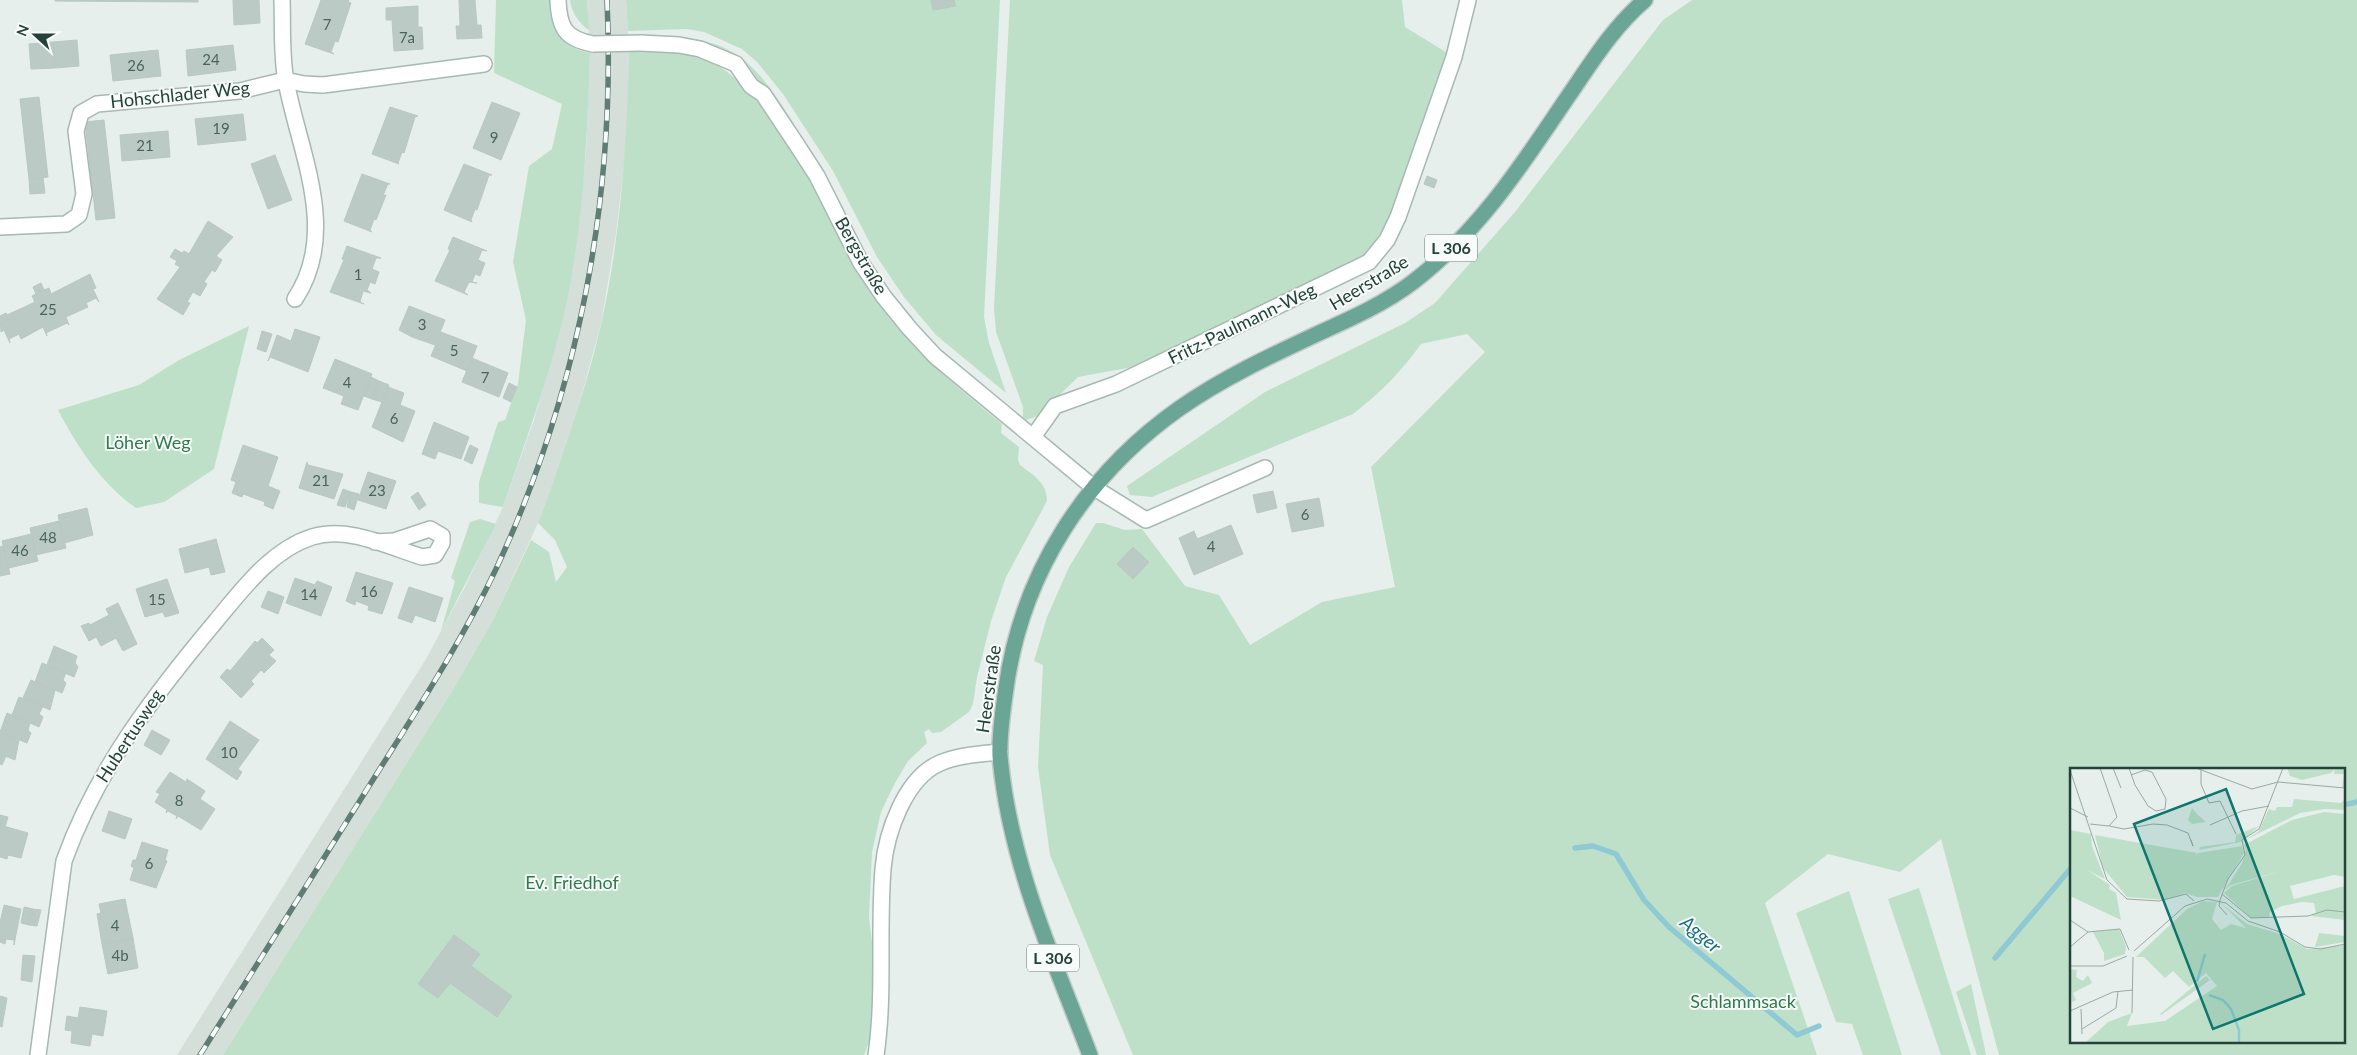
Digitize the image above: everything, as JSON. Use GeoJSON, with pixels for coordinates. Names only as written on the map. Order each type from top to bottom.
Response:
{"type":"FeatureCollection","features":[{"type":"Feature","properties":{"kind":"main road","name":"Heerstraße"},"geometry":{"type":"LineString","coordinates":[[1000,752],[1010,660],[1024,608],[1043,564],[1093,487],[1142,436],[1180,408],[1254,363],[1362,313],[1412,283],[1468,234],[1506,187],[1613,31],[1645,0]]}},
{"type":"Feature","properties":{"kind":"main road","name":"L 306"},"geometry":{"type":"LineString","coordinates":[[1000,752],[1005,792],[1018,859],[1042,930],[1090,1055]]}},
{"type":"Feature","properties":{"kind":"street"},"geometry":{"type":"LineString","coordinates":[[282,0],[285,80],[313,191],[316,239],[312,259],[301,289],[295,299]]}},
{"type":"Feature","properties":{"kind":"street","name":"Bergstraße"},"geometry":{"type":"LineString","coordinates":[[558,0],[558,15],[566,32],[578,41],[593,44],[671,44],[693,48],[725,58],[736,64],[751,86],[765,97],[817,176],[861,263],[884,297],[935,356],[1093,487]]}},
{"type":"Feature","properties":{"kind":"street","name":"Fritz-Paulmann-Weg"},"geometry":{"type":"LineString","coordinates":[[1033,437],[1055,406],[1116,384],[1369,262],[1387,240],[1398,216],[1454,57],[1468,0]]}},
{"type":"Feature","properties":{"kind":"street","name":"Hohschlader Weg"},"geometry":{"type":"LineString","coordinates":[[0,227],[66,224],[79,215],[84,194],[76,131],[81,113],[97,104],[240,91],[285,80],[323,85],[484,64]]}},
{"type":"Feature","properties":{"kind":"street"},"geometry":{"type":"LineString","coordinates":[[1093,487],[1146,520],[1265,468]]}},
{"type":"Feature","properties":{"kind":"street","name":"Hubertusweg"},"geometry":{"type":"LineString","coordinates":[[38,1055],[64,861],[92,797],[128,732],[162,686],[240,593],[282,552],[313,537],[334,533],[354,535],[375,542]]}},
{"type":"Feature","properties":{"kind":"street","name":"Heerstraße"},"geometry":{"type":"LineString","coordinates":[[876,1055],[880,1024],[883,867],[902,801],[922,775],[939,763],[960,757],[1000,752]]}},
{"type":"Feature","properties":{"kind":"shaded area"},"geometry":{"type":"Polygon","coordinates":[[[587,0],[626,0],[629,50],[627,138],[616,234],[601,324],[572,430],[538,523],[492,622],[452,691],[223,1055],[177,1055],[426,659],[465,587],[503,507],[534,420],[560,329],[576,242],[586,152],[590,53],[587,0]]]}},
{"type":"Feature","properties":{"kind":"green space"},"geometry":{"type":"Polygon","coordinates":[[[496,0],[552,0],[554,20],[559,35],[570,46],[590,53],[579,227],[568,297],[547,376],[503,507],[479,503],[479,482],[498,422],[505,420],[518,384],[526,320],[513,262],[529,166],[552,149],[562,104],[494,73],[496,0]]]}},
{"type":"Feature","properties":{"kind":"green space"},"geometry":{"type":"Polygon","coordinates":[[[570,0],[587,0],[589,30],[576,17],[570,0]]]}},
{"type":"Feature","properties":{"kind":"green space"},"geometry":{"type":"Polygon","coordinates":[[[626,0],[1000,0],[984,317],[989,343],[1006,393],[936,335],[904,297],[877,257],[833,171],[783,94],[757,62],[742,49],[704,32],[687,29],[628,31],[626,0]]]}},
{"type":"Feature","properties":{"kind":"green space"},"geometry":{"type":"Polygon","coordinates":[[[1010,0],[1402,0],[1405,27],[1454,57],[1398,217],[1369,262],[1166,361],[1078,377],[1038,416],[1026,420],[1023,418],[1023,407],[996,332],[994,308],[1010,0]]]}},
{"type":"Feature","properties":{"kind":"green space","name":"Schlammsack"},"geometry":{"type":"Polygon","coordinates":[[[1692,0],[2357,0],[2357,1055],[1999,1055],[1941,839],[1900,872],[1828,854],[1765,903],[1817,1055],[1133,1055],[1050,855],[1038,767],[1043,665],[1034,661],[1047,617],[1069,567],[1096,523],[1103,523],[1125,530],[1142,529],[1185,586],[1219,595],[1250,645],[1322,602],[1395,587],[1371,467],[1485,352],[1467,334],[1421,344],[1390,382],[1353,414],[1152,497],[1130,495],[1127,486],[1265,392],[1405,323],[1435,303],[1515,212],[1663,20],[1692,0]]]}},
{"type":"Feature","properties":{"kind":"green space"},"geometry":{"type":"Polygon","coordinates":[[[674,37],[697,39],[716,44],[746,62],[771,89],[794,124],[788,121],[764,87],[742,64],[715,48],[674,37]]]}},
{"type":"Feature","properties":{"kind":"green space","name":"Ev. Friedhof"},"geometry":{"type":"Polygon","coordinates":[[[629,50],[678,53],[707,60],[733,77],[758,102],[781,133],[803,169],[861,274],[891,320],[936,368],[1002,424],[1001,433],[1019,447],[1018,460],[1020,465],[1034,476],[1045,489],[1047,501],[1006,577],[991,621],[977,677],[973,704],[969,712],[941,732],[932,733],[929,729],[924,732],[927,743],[908,761],[881,812],[872,852],[869,917],[876,978],[873,1032],[864,1055],[223,1055],[452,691],[492,622],[531,540],[549,552],[556,582],[567,567],[555,540],[538,523],[580,400],[595,350],[608,291],[622,188],[629,50]]]}},
{"type":"Feature","properties":{"kind":"green space","name":"Löher Weg"},"geometry":{"type":"Polygon","coordinates":[[[249,326],[214,469],[164,502],[136,508],[123,498],[91,464],[58,410],[139,385],[179,360],[249,326]]]}},
{"type":"Feature","properties":{"kind":"green space"},"geometry":{"type":"Polygon","coordinates":[[[480,519],[496,524],[441,631],[455,581],[451,578],[470,522],[480,519]]]}},
{"type":"Feature","properties":{"kind":"green space"},"geometry":{"type":"Polygon","coordinates":[[[1919,888],[1971,1055],[1941,1055],[1888,899],[1919,888]]]}},
{"type":"Feature","properties":{"kind":"green space"},"geometry":{"type":"Polygon","coordinates":[[[1849,891],[1902,1055],[1863,1055],[1852,1024],[1836,1022],[1796,913],[1849,891]]]}},
{"type":"Feature","properties":{"kind":"green space"},"geometry":{"type":"Polygon","coordinates":[[[1971,984],[1986,1055],[1977,1055],[1956,992],[1971,984]]]}},
{"type":"Feature","properties":{"kind":"building"},"geometry":{"type":"Polygon","coordinates":[[[198,0],[198,2],[55,1],[198,0]]]}},
{"type":"Feature","properties":{"kind":"building"},"geometry":{"type":"Polygon","coordinates":[[[233,0],[259,0],[260,23],[234,25],[233,0]]]}},
{"type":"Feature","properties":{"kind":"building"},"geometry":{"type":"Polygon","coordinates":[[[321,0],[349,0],[348,2],[351,3],[338,42],[335,41],[331,52],[334,54],[305,44],[321,0]]]}},
{"type":"Feature","properties":{"kind":"building"},"geometry":{"type":"Polygon","coordinates":[[[459,0],[475,0],[477,25],[481,25],[482,38],[457,39],[456,26],[460,26],[459,0]]]}},
{"type":"Feature","properties":{"kind":"building"},"geometry":{"type":"Polygon","coordinates":[[[931,0],[954,0],[956,6],[933,10],[931,0]]]}},
{"type":"Feature","properties":{"kind":"building"},"geometry":{"type":"Polygon","coordinates":[[[418,6],[418,27],[422,27],[423,49],[394,51],[392,20],[386,20],[386,8],[418,6]]]}},
{"type":"Feature","properties":{"kind":"building"},"geometry":{"type":"Polygon","coordinates":[[[77,40],[79,66],[55,68],[53,42],[77,40]]]}},
{"type":"Feature","properties":{"kind":"building"},"geometry":{"type":"Polygon","coordinates":[[[53,42],[55,68],[31,69],[29,44],[53,42]]]}},
{"type":"Feature","properties":{"kind":"building"},"geometry":{"type":"Polygon","coordinates":[[[233,45],[236,70],[188,76],[186,50],[233,45]]]}},
{"type":"Feature","properties":{"kind":"building"},"geometry":{"type":"Polygon","coordinates":[[[158,50],[161,76],[113,81],[110,55],[158,50]]]}},
{"type":"Feature","properties":{"kind":"building"},"geometry":{"type":"Polygon","coordinates":[[[39,97],[48,177],[29,179],[20,99],[39,97]]]}},
{"type":"Feature","properties":{"kind":"building"},"geometry":{"type":"Polygon","coordinates":[[[492,102],[520,113],[501,160],[473,148],[492,102]]]}},
{"type":"Feature","properties":{"kind":"building"},"geometry":{"type":"Polygon","coordinates":[[[390,107],[418,116],[415,117],[399,164],[372,154],[390,107]]]}},
{"type":"Feature","properties":{"kind":"building"},"geometry":{"type":"Polygon","coordinates":[[[243,114],[246,140],[198,145],[195,119],[243,114]]]}},
{"type":"Feature","properties":{"kind":"building"},"geometry":{"type":"Polygon","coordinates":[[[104,120],[115,218],[96,220],[85,122],[104,120]]]}},
{"type":"Feature","properties":{"kind":"building"},"geometry":{"type":"Polygon","coordinates":[[[168,131],[170,157],[122,161],[120,135],[168,131]]]}},
{"type":"Feature","properties":{"kind":"building"},"geometry":{"type":"Polygon","coordinates":[[[275,155],[292,200],[268,209],[251,164],[275,155]]]}},
{"type":"Feature","properties":{"kind":"building"},"geometry":{"type":"Polygon","coordinates":[[[464,164],[492,175],[489,175],[477,210],[475,209],[471,220],[472,222],[444,210],[464,164]]]}},
{"type":"Feature","properties":{"kind":"building"},"geometry":{"type":"Polygon","coordinates":[[[362,174],[390,184],[388,184],[383,195],[386,195],[376,220],[374,219],[370,230],[372,232],[344,221],[362,174]]]}},
{"type":"Feature","properties":{"kind":"building"},"geometry":{"type":"Polygon","coordinates":[[[1427,176],[1437,180],[1434,188],[1424,184],[1427,176]]]}},
{"type":"Feature","properties":{"kind":"building"},"geometry":{"type":"Polygon","coordinates":[[[43,178],[45,193],[30,194],[29,179],[43,178]]]}},
{"type":"Feature","properties":{"kind":"building"},"geometry":{"type":"Polygon","coordinates":[[[208,221],[233,237],[216,256],[222,260],[215,272],[212,270],[204,282],[207,284],[200,296],[193,292],[187,302],[190,303],[183,315],[157,299],[180,267],[175,264],[177,261],[170,257],[175,249],[189,254],[208,221]]]}},
{"type":"Feature","properties":{"kind":"building"},"geometry":{"type":"Polygon","coordinates":[[[453,237],[487,251],[482,250],[478,260],[485,263],[480,276],[475,274],[472,282],[477,283],[469,282],[464,292],[468,295],[435,281],[450,250],[448,249],[453,237]]]}},
{"type":"Feature","properties":{"kind":"building"},"geometry":{"type":"Polygon","coordinates":[[[347,246],[381,258],[376,258],[372,269],[379,272],[375,284],[370,282],[367,290],[371,293],[363,291],[360,302],[364,304],[330,292],[344,260],[342,259],[347,246]]]}},
{"type":"Feature","properties":{"kind":"building"},"geometry":{"type":"Polygon","coordinates":[[[90,274],[96,288],[93,289],[99,302],[96,298],[86,303],[88,307],[66,317],[69,325],[67,323],[46,333],[47,336],[43,327],[21,339],[19,334],[9,339],[10,343],[4,330],[1,332],[0,316],[6,313],[7,315],[35,302],[32,296],[36,294],[33,287],[41,283],[44,290],[49,288],[51,294],[90,274]]]}},
{"type":"Feature","properties":{"kind":"building"},"geometry":{"type":"Polygon","coordinates":[[[409,306],[445,320],[435,345],[399,330],[409,306]]]}},
{"type":"Feature","properties":{"kind":"building"},"geometry":{"type":"Polygon","coordinates":[[[295,329],[320,337],[308,372],[270,357],[268,361],[277,335],[291,341],[295,329]]]}},
{"type":"Feature","properties":{"kind":"building"},"geometry":{"type":"Polygon","coordinates":[[[262,331],[272,334],[266,352],[257,349],[262,331]]]}},
{"type":"Feature","properties":{"kind":"building"},"geometry":{"type":"Polygon","coordinates":[[[441,332],[477,346],[467,371],[431,356],[441,332]]]}},
{"type":"Feature","properties":{"kind":"building"},"geometry":{"type":"Polygon","coordinates":[[[472,358],[508,373],[499,397],[462,382],[472,358]]]}},
{"type":"Feature","properties":{"kind":"building"},"geometry":{"type":"Polygon","coordinates":[[[335,359],[372,374],[358,410],[341,404],[344,396],[323,388],[335,359]]]}},
{"type":"Feature","properties":{"kind":"building"},"geometry":{"type":"Polygon","coordinates":[[[371,377],[379,381],[372,399],[364,396],[371,377]]]}},
{"type":"Feature","properties":{"kind":"building"},"geometry":{"type":"Polygon","coordinates":[[[379,381],[389,385],[382,402],[372,399],[379,381]]]}},
{"type":"Feature","properties":{"kind":"building"},"geometry":{"type":"Polygon","coordinates":[[[509,383],[517,387],[511,402],[503,398],[509,383]]]}},
{"type":"Feature","properties":{"kind":"building"},"geometry":{"type":"Polygon","coordinates":[[[388,387],[404,393],[400,405],[415,411],[403,442],[372,427],[388,387]]]}},
{"type":"Feature","properties":{"kind":"building"},"geometry":{"type":"Polygon","coordinates":[[[434,422],[469,437],[461,459],[438,451],[435,459],[422,454],[434,422]]]}},
{"type":"Feature","properties":{"kind":"building"},"geometry":{"type":"Polygon","coordinates":[[[243,445],[278,457],[268,486],[280,491],[273,509],[264,505],[265,502],[243,494],[242,497],[232,493],[236,482],[231,480],[243,445]]]}},
{"type":"Feature","properties":{"kind":"building"},"geometry":{"type":"Polygon","coordinates":[[[470,445],[478,449],[472,464],[464,460],[470,445]]]}},
{"type":"Feature","properties":{"kind":"building"},"geometry":{"type":"Polygon","coordinates":[[[307,462],[308,465],[343,474],[334,499],[299,488],[307,462]]]}},
{"type":"Feature","properties":{"kind":"building"},"geometry":{"type":"Polygon","coordinates":[[[368,472],[396,481],[386,509],[358,500],[368,472]]]}},
{"type":"Feature","properties":{"kind":"building"},"geometry":{"type":"Polygon","coordinates":[[[343,489],[351,492],[345,507],[337,505],[343,489]]]}},
{"type":"Feature","properties":{"kind":"building"},"geometry":{"type":"Polygon","coordinates":[[[1273,491],[1277,508],[1257,513],[1253,495],[1273,491]]]}},
{"type":"Feature","properties":{"kind":"building"},"geometry":{"type":"Polygon","coordinates":[[[351,492],[359,494],[354,510],[347,507],[351,492]]]}},
{"type":"Feature","properties":{"kind":"building"},"geometry":{"type":"Polygon","coordinates":[[[418,492],[426,505],[419,510],[411,497],[418,492]]]}},
{"type":"Feature","properties":{"kind":"building"},"geometry":{"type":"Polygon","coordinates":[[[1319,498],[1324,526],[1292,532],[1286,504],[1319,498]]]}},
{"type":"Feature","properties":{"kind":"building"},"geometry":{"type":"Polygon","coordinates":[[[87,508],[93,535],[64,543],[58,515],[87,508]]]}},
{"type":"Feature","properties":{"kind":"building"},"geometry":{"type":"Polygon","coordinates":[[[59,521],[66,548],[36,555],[30,528],[59,521]]]}},
{"type":"Feature","properties":{"kind":"building"},"geometry":{"type":"Polygon","coordinates":[[[1231,525],[1243,554],[1194,575],[1179,538],[1194,531],[1197,539],[1231,525]]]}},
{"type":"Feature","properties":{"kind":"building"},"geometry":{"type":"Polygon","coordinates":[[[31,534],[38,561],[9,568],[2,541],[31,534]]]}},
{"type":"Feature","properties":{"kind":"building"},"geometry":{"type":"Polygon","coordinates":[[[216,539],[225,572],[211,575],[209,567],[185,573],[179,549],[216,539]]]}},
{"type":"Feature","properties":{"kind":"building"},"geometry":{"type":"Polygon","coordinates":[[[3,546],[10,574],[0,576],[0,547],[3,546]]]}},
{"type":"Feature","properties":{"kind":"building"},"geometry":{"type":"Polygon","coordinates":[[[1133,547],[1149,562],[1133,579],[1117,564],[1133,547]]]}},
{"type":"Feature","properties":{"kind":"building"},"geometry":{"type":"Polygon","coordinates":[[[356,572],[393,583],[382,614],[368,610],[369,606],[356,601],[355,605],[346,601],[356,572]]]}},
{"type":"Feature","properties":{"kind":"building"},"geometry":{"type":"Polygon","coordinates":[[[295,578],[315,585],[317,581],[332,587],[321,616],[286,603],[295,578]]]}},
{"type":"Feature","properties":{"kind":"building"},"geometry":{"type":"Polygon","coordinates":[[[167,579],[179,613],[165,617],[163,612],[145,617],[136,589],[167,579]]]}},
{"type":"Feature","properties":{"kind":"building"},"geometry":{"type":"Polygon","coordinates":[[[409,587],[443,598],[435,622],[415,615],[412,623],[398,618],[409,587]]]}},
{"type":"Feature","properties":{"kind":"building"},"geometry":{"type":"Polygon","coordinates":[[[268,591],[284,597],[278,614],[261,607],[268,591]]]}},
{"type":"Feature","properties":{"kind":"building"},"geometry":{"type":"Polygon","coordinates":[[[118,603],[137,644],[123,651],[116,638],[101,646],[90,625],[109,615],[106,609],[118,603]]]}},
{"type":"Feature","properties":{"kind":"building"},"geometry":{"type":"Polygon","coordinates":[[[89,623],[96,637],[89,641],[81,626],[89,623]]]}},
{"type":"Feature","properties":{"kind":"building"},"geometry":{"type":"Polygon","coordinates":[[[262,638],[274,650],[269,655],[276,661],[264,673],[261,670],[251,681],[254,684],[241,698],[220,677],[227,669],[230,671],[255,641],[257,643],[262,638]]]}},
{"type":"Feature","properties":{"kind":"building"},"geometry":{"type":"Polygon","coordinates":[[[54,646],[77,656],[75,663],[78,667],[74,677],[47,665],[54,646]]]}},
{"type":"Feature","properties":{"kind":"building"},"geometry":{"type":"Polygon","coordinates":[[[42,663],[66,673],[63,680],[66,683],[62,693],[35,682],[42,663]]]}},
{"type":"Feature","properties":{"kind":"building"},"geometry":{"type":"Polygon","coordinates":[[[31,680],[55,690],[50,710],[23,698],[31,680]]]}},
{"type":"Feature","properties":{"kind":"building"},"geometry":{"type":"Polygon","coordinates":[[[19,697],[43,706],[39,714],[43,717],[39,727],[12,715],[19,697]]]}},
{"type":"Feature","properties":{"kind":"building"},"geometry":{"type":"Polygon","coordinates":[[[7,713],[30,723],[28,730],[31,733],[27,743],[0,732],[7,713]]]}},
{"type":"Feature","properties":{"kind":"building"},"geometry":{"type":"Polygon","coordinates":[[[230,721],[259,740],[238,769],[242,772],[237,780],[206,759],[230,721]]]}},
{"type":"Feature","properties":{"kind":"building"},"geometry":{"type":"Polygon","coordinates":[[[152,730],[170,740],[161,755],[144,745],[152,730]]]}},
{"type":"Feature","properties":{"kind":"building"},"geometry":{"type":"Polygon","coordinates":[[[0,732],[19,740],[15,760],[0,754],[0,732]]]}},
{"type":"Feature","properties":{"kind":"building"},"geometry":{"type":"Polygon","coordinates":[[[0,754],[6,756],[2,765],[0,764],[0,754]]]}},
{"type":"Feature","properties":{"kind":"building"},"geometry":{"type":"Polygon","coordinates":[[[170,772],[186,782],[187,779],[205,791],[200,799],[215,809],[201,830],[178,816],[176,819],[177,816],[168,811],[166,813],[167,810],[155,802],[160,794],[156,792],[170,772]]]}},
{"type":"Feature","properties":{"kind":"building"},"geometry":{"type":"Polygon","coordinates":[[[109,811],[132,819],[125,839],[102,831],[109,811]]]}},
{"type":"Feature","properties":{"kind":"building"},"geometry":{"type":"Polygon","coordinates":[[[0,815],[8,817],[5,827],[0,825],[0,815]]]}},
{"type":"Feature","properties":{"kind":"building"},"geometry":{"type":"Polygon","coordinates":[[[0,825],[28,833],[21,858],[8,855],[7,859],[0,857],[0,825]]]}},
{"type":"Feature","properties":{"kind":"building"},"geometry":{"type":"Polygon","coordinates":[[[142,842],[168,850],[165,860],[167,861],[156,888],[130,880],[134,868],[131,866],[133,860],[136,860],[142,842]]]}},
{"type":"Feature","properties":{"kind":"building"},"geometry":{"type":"Polygon","coordinates":[[[125,899],[133,938],[102,944],[97,914],[101,913],[99,904],[125,899]]]}},
{"type":"Feature","properties":{"kind":"building"},"geometry":{"type":"Polygon","coordinates":[[[4,905],[21,909],[14,945],[14,940],[6,939],[5,944],[0,942],[0,923],[4,905]]]}},
{"type":"Feature","properties":{"kind":"building"},"geometry":{"type":"Polygon","coordinates":[[[24,907],[33,909],[29,925],[21,923],[24,907]]]}},
{"type":"Feature","properties":{"kind":"building"},"geometry":{"type":"Polygon","coordinates":[[[33,909],[41,910],[37,926],[29,925],[33,909]]]}},
{"type":"Feature","properties":{"kind":"building"},"geometry":{"type":"Polygon","coordinates":[[[454,935],[480,954],[471,966],[512,996],[497,1017],[450,983],[438,998],[418,984],[454,935]]]}},
{"type":"Feature","properties":{"kind":"building"},"geometry":{"type":"Polygon","coordinates":[[[133,938],[138,968],[108,974],[102,944],[133,938]]]}},
{"type":"Feature","properties":{"kind":"building"},"geometry":{"type":"Polygon","coordinates":[[[23,955],[35,956],[32,982],[21,980],[23,955]]]}},
{"type":"Feature","properties":{"kind":"building"},"geometry":{"type":"Polygon","coordinates":[[[0,996],[7,998],[2,1027],[0,1026],[0,996]]]}},
{"type":"Feature","properties":{"kind":"building"},"geometry":{"type":"Polygon","coordinates":[[[80,1007],[107,1011],[103,1036],[92,1034],[90,1046],[71,1043],[72,1031],[65,1030],[67,1016],[78,1018],[80,1007]]]}},
{"type":"Feature","properties":{"kind":"waterway","name":"Agger"},"geometry":{"type":"LineString","coordinates":[[2344,805],[2357,802]]}},
{"type":"Feature","properties":{"kind":"waterway","name":"Agger"},"geometry":{"type":"LineString","coordinates":[[1575,848],[1593,846],[1616,854],[1644,900],[1669,927],[1797,1035],[1819,1026]]}},
{"type":"Feature","properties":{"kind":"waterway","name":"Agger"},"geometry":{"type":"LineString","coordinates":[[1995,958],[2070,869]]}},
{"type":"Feature","properties":{"kind":"railway"},"geometry":{"type":"LineString","coordinates":[[200,1055],[439,674],[483,596],[525,501],[550,433],[570,362],[586,291],[598,219],[605,147],[608,73],[607,0]]}}]}
